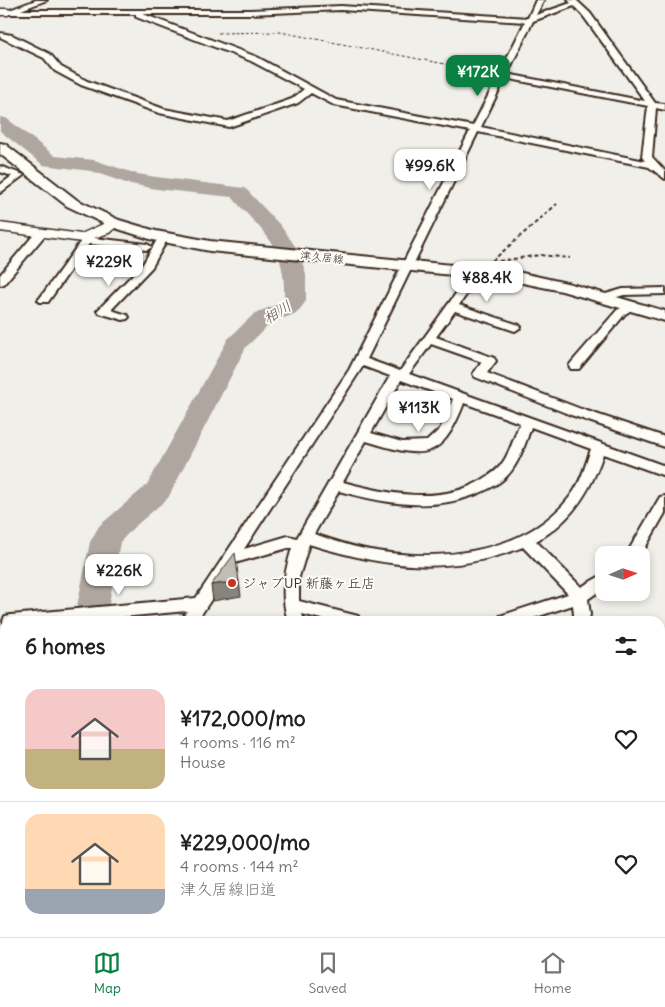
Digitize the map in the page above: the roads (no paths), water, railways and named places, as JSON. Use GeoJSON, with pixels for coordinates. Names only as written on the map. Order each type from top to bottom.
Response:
{"type":"FeatureCollection","features":[{"type":"Feature","properties":{"kind":"main road","name":"津久居線"},"geometry":{"type":"LineString","coordinates":[[0,147],[25,174],[72,203],[114,223],[163,238],[210,246],[473,270],[541,281],[665,316]]}},
{"type":"Feature","properties":{"kind":"street"},"geometry":{"type":"LineString","coordinates":[[4,12],[44,0]]}},
{"type":"Feature","properties":{"kind":"street"},"geometry":{"type":"LineString","coordinates":[[192,616],[360,361],[406,265],[540,0]]}},
{"type":"Feature","properties":{"kind":"street"},"geometry":{"type":"LineString","coordinates":[[4,12],[345,9],[530,20],[575,1],[652,104],[647,157],[652,165],[665,176]]}},
{"type":"Feature","properties":{"kind":"street"},"geometry":{"type":"LineString","coordinates":[[132,12],[248,56],[341,104],[363,106],[652,165]]}},
{"type":"Feature","properties":{"kind":"street"},"geometry":{"type":"LineString","coordinates":[[0,34],[47,56],[58,69],[91,86],[162,111],[229,124],[295,101],[310,89]]}},
{"type":"Feature","properties":{"kind":"street"},"geometry":{"type":"LineString","coordinates":[[502,76],[665,107]]}},
{"type":"Feature","properties":{"kind":"street"},"geometry":{"type":"LineString","coordinates":[[0,169],[25,174]]}},
{"type":"Feature","properties":{"kind":"street"},"geometry":{"type":"LineString","coordinates":[[0,190],[25,174]]}},
{"type":"Feature","properties":{"kind":"street"},"geometry":{"type":"LineString","coordinates":[[44,300],[89,239],[114,223]]}},
{"type":"Feature","properties":{"kind":"street"},"geometry":{"type":"LineString","coordinates":[[0,227],[147,247]]}},
{"type":"Feature","properties":{"kind":"street"},"geometry":{"type":"LineString","coordinates":[[0,282],[41,233]]}},
{"type":"Feature","properties":{"kind":"street"},"geometry":{"type":"LineString","coordinates":[[123,317],[103,311],[142,272],[163,238]]}},
{"type":"Feature","properties":{"kind":"street"},"geometry":{"type":"LineString","coordinates":[[294,616],[291,605],[291,577],[303,541],[400,375],[470,281],[473,270]]}},
{"type":"Feature","properties":{"kind":"street"},"geometry":{"type":"LineString","coordinates":[[603,298],[624,292],[665,291]]}},
{"type":"Feature","properties":{"kind":"street"},"geometry":{"type":"LineString","coordinates":[[452,306],[515,326]]}},
{"type":"Feature","properties":{"kind":"street"},"geometry":{"type":"LineString","coordinates":[[575,366],[621,312],[632,306]]}},
{"type":"Feature","properties":{"kind":"street"},"geometry":{"type":"LineString","coordinates":[[428,339],[490,361],[479,374],[576,412],[665,442]]}},
{"type":"Feature","properties":{"kind":"street"},"geometry":{"type":"LineString","coordinates":[[360,361],[665,471]]}},
{"type":"Feature","properties":{"kind":"street"},"geometry":{"type":"LineString","coordinates":[[364,436],[406,447],[430,445],[440,438],[460,397]]}},
{"type":"Feature","properties":{"kind":"street"},"geometry":{"type":"LineString","coordinates":[[336,484],[377,496],[407,501],[429,501],[459,496],[490,481],[508,466],[527,421]]}},
{"type":"Feature","properties":{"kind":"street"},"geometry":{"type":"LineString","coordinates":[[231,559],[288,542],[303,541],[373,556],[421,561],[454,560],[482,555],[524,539],[552,523],[577,497],[593,464],[598,447]]}},
{"type":"Feature","properties":{"kind":"street"},"geometry":{"type":"LineString","coordinates":[[638,546],[665,501]]}},
{"type":"Feature","properties":{"kind":"street"},"geometry":{"type":"LineString","coordinates":[[524,539],[580,596],[582,616]]}},
{"type":"Feature","properties":{"kind":"street"},"geometry":{"type":"LineString","coordinates":[[521,616],[580,596],[595,586]]}},
{"type":"Feature","properties":{"kind":"street"},"geometry":{"type":"LineString","coordinates":[[66,616],[200,604]]}},
{"type":"Feature","properties":{"kind":"street"},"geometry":{"type":"LineString","coordinates":[[291,605],[333,616]]}},
{"type":"Feature","properties":{"kind":"waterway","name":"相川"},"geometry":{"type":"LineString","coordinates":[[0,122],[50,161],[94,166],[133,179],[156,183],[238,192],[287,250],[295,274],[295,301],[289,308],[263,318],[236,344],[158,491],[145,504],[122,521],[105,542],[91,616]]}},
{"type":"Feature","properties":{"kind":"place","name":"ジャブUP 新藤ヶ丘店"},"geometry":{"type":"Point","coordinates":[232,583]}}]}
